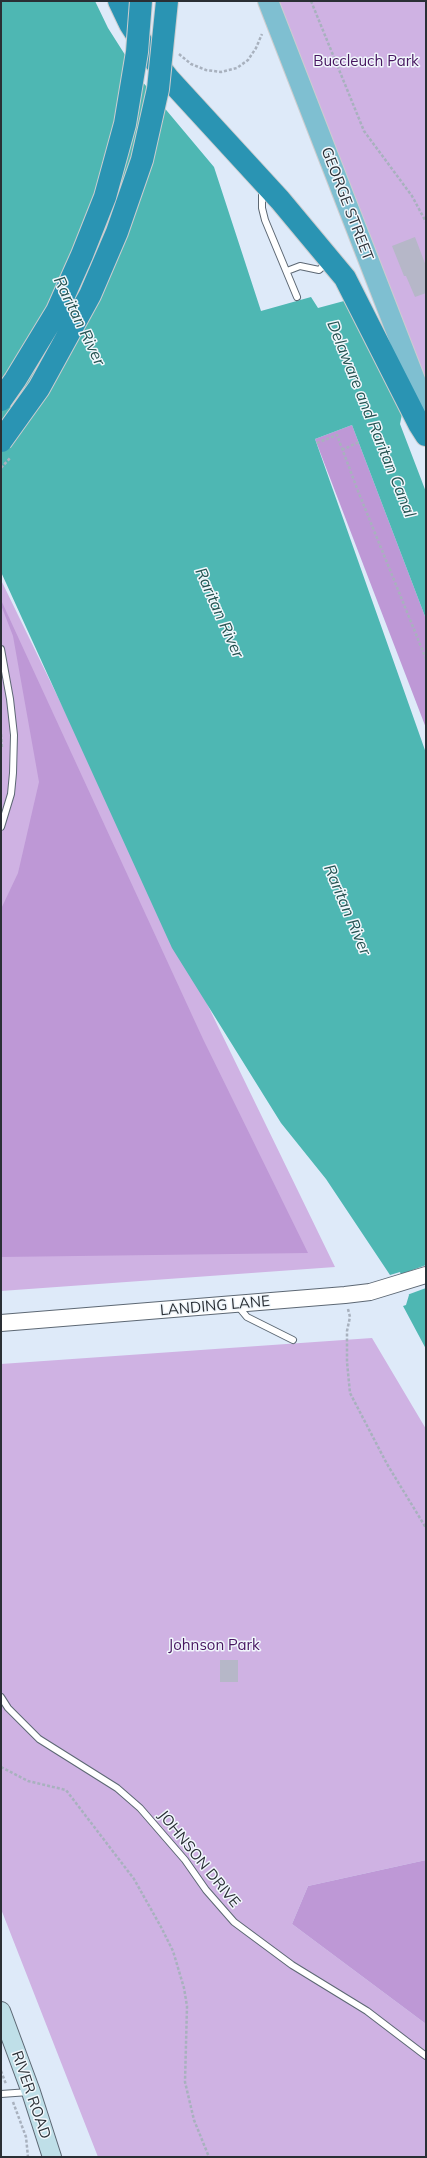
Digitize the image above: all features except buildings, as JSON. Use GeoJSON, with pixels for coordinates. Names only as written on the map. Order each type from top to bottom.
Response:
{"type":"FeatureCollection","features":[{"type":"Feature","properties":{"kind":"highway"},"geometry":{"type":"LineString","coordinates":[[119,1],[134,30],[168,78],[262,180],[345,278],[418,424],[426,435]]}},
{"type":"Feature","properties":{"kind":"highway"},"geometry":{"type":"LineString","coordinates":[[1,400],[15,380],[57,310],[82,255],[105,197],[125,124],[137,52],[142,1]]}},
{"type":"Feature","properties":{"kind":"highway"},"geometry":{"type":"LineString","coordinates":[[1,441],[39,388],[90,295],[117,232],[142,160],[158,89],[167,1]]}},
{"type":"Feature","properties":{"kind":"main road","name":"GEORGE STREET"},"geometry":{"type":"LineString","coordinates":[[268,1],[426,408]]}},
{"type":"Feature","properties":{"kind":"main road","name":"RIVER ROAD"},"geometry":{"type":"LineString","coordinates":[[1,2011],[31,2092],[52,2157]]}},
{"type":"Feature","properties":{"kind":"street","name":"LANDING LANE"},"geometry":{"type":"LineString","coordinates":[[1,1323],[345,1295],[400,1284],[426,1275]]}},
{"type":"Feature","properties":{"kind":"lane"},"geometry":{"type":"LineString","coordinates":[[262,180],[262,208],[297,297]]}},
{"type":"Feature","properties":{"kind":"lane"},"geometry":{"type":"LineString","coordinates":[[287,271],[300,266],[318,270],[331,260]]}},
{"type":"Feature","properties":{"kind":"lane"},"geometry":{"type":"LineString","coordinates":[[1,649],[10,699],[14,736],[11,794],[1,827]]}},
{"type":"Feature","properties":{"kind":"lane"},"geometry":{"type":"LineString","coordinates":[[236,1304],[247,1317],[293,1340]]}},
{"type":"Feature","properties":{"kind":"lane","name":"JOHNSON DRIVE"},"geometry":{"type":"LineString","coordinates":[[1,1697],[8,1708],[39,1739],[117,1788],[140,1808],[185,1860],[206,1890],[234,1922],[292,1965],[367,2011],[426,2056]]}},
{"type":"Feature","properties":{"kind":"lane"},"geometry":{"type":"LineString","coordinates":[[1,2094],[31,2092]]}},
{"type":"Feature","properties":{"kind":"path"},"geometry":{"type":"LineString","coordinates":[[311,1],[364,131],[412,196],[426,222]]}},
{"type":"Feature","properties":{"kind":"path"},"geometry":{"type":"LineString","coordinates":[[175,50],[191,64],[206,70],[221,72],[237,68],[248,60],[262,37],[261,30]]}},
{"type":"Feature","properties":{"kind":"path"},"geometry":{"type":"LineString","coordinates":[[317,443],[337,434],[342,450],[426,659]]}},
{"type":"Feature","properties":{"kind":"path"},"geometry":{"type":"LineString","coordinates":[[342,450],[359,442]]}},
{"type":"Feature","properties":{"kind":"path"},"geometry":{"type":"LineString","coordinates":[[348,1309],[350,1317],[347,1331],[347,1383],[350,1393],[387,1464],[426,1528]]}},
{"type":"Feature","properties":{"kind":"path"},"geometry":{"type":"LineString","coordinates":[[1,1767],[28,1781],[66,1790],[134,1878],[161,1927],[173,1951],[184,1988],[187,2006],[185,2082],[194,2120],[209,2157]]}},
{"type":"Feature","properties":{"kind":"path"},"geometry":{"type":"LineString","coordinates":[[1,2071],[26,2137],[28,2157]]}},
{"type":"Feature","properties":{"kind":"green space","name":"Buccleuch Park"},"geometry":{"type":"Polygon","coordinates":[[[279,1],[426,1],[426,380],[279,1]]]}},
{"type":"Feature","properties":{"kind":"green space"},"geometry":{"type":"Polygon","coordinates":[[[1,580],[335,1267],[1,1291],[1,580]]]}},
{"type":"Feature","properties":{"kind":"green space","name":"Johnson Park"},"geometry":{"type":"Polygon","coordinates":[[[372,1338],[426,1429],[426,1860],[308,1886],[292,1924],[426,2024],[426,2157],[98,2157],[1,1909],[1,1364],[372,1338]]]}},
{"type":"Feature","properties":{"kind":"shaded area"},"geometry":{"type":"Polygon","coordinates":[[[352,425],[426,619],[426,728],[315,439],[352,425]]]}},
{"type":"Feature","properties":{"kind":"shaded area"},"geometry":{"type":"Polygon","coordinates":[[[1,600],[203,1039],[308,1253],[1,1257],[1,909],[18,873],[39,782],[13,636],[1,605],[1,600]]]}},
{"type":"Feature","properties":{"kind":"shaded area"},"geometry":{"type":"Polygon","coordinates":[[[426,1860],[426,2024],[292,1924],[308,1886],[426,1860]]]}},
{"type":"Feature","properties":{"kind":"water"},"geometry":{"type":"Polygon","coordinates":[[[1,1],[95,1],[108,28],[141,80],[214,167],[261,311],[311,297],[318,308],[344,301],[402,414],[400,424],[426,492],[426,619],[352,425],[315,439],[426,753],[426,1349],[403,1306],[406,1305],[409,1295],[400,1272],[390,1275],[326,1179],[281,1123],[172,948],[1,572],[1,1]]]}},
{"type":"Feature","properties":{"kind":"pier"},"geometry":{"type":"Polygon","coordinates":[[[426,1265],[426,1288],[407,1295],[399,1275],[426,1265]]]}},
{"type":"Feature","properties":{"kind":"water label","name":"Raritan River"},"geometry":{"type":"Point","coordinates":[79,321]}},
{"type":"Feature","properties":{"kind":"water label","name":"Delaware and Raritan Canal"},"geometry":{"type":"Point","coordinates":[371,419]}},
{"type":"Feature","properties":{"kind":"water label","name":"Raritan River"},"geometry":{"type":"Point","coordinates":[219,613]}},
{"type":"Feature","properties":{"kind":"water label","name":"Raritan River"},"geometry":{"type":"Point","coordinates":[347,910]}}]}
